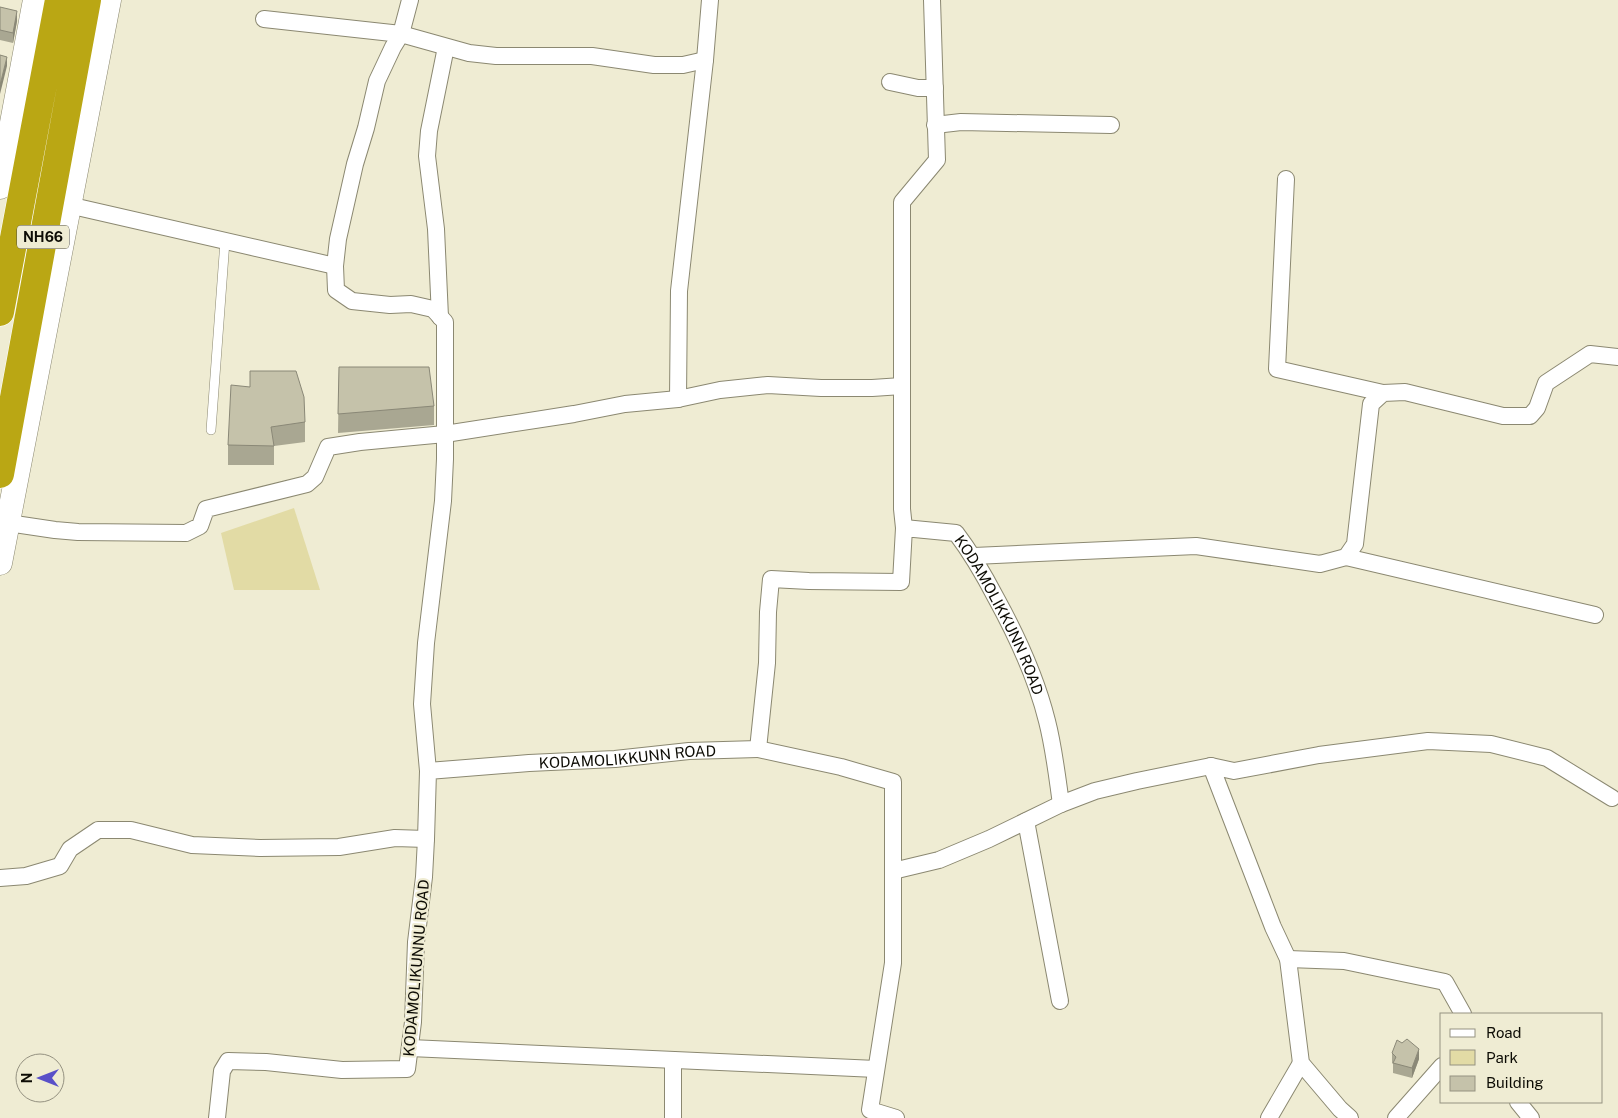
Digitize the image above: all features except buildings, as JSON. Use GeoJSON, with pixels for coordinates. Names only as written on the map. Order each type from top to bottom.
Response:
{"type":"FeatureCollection","features":[{"type":"Feature","properties":{"kind":"highway","name":"NH66"},"geometry":{"type":"LineString","coordinates":[[0,312],[59,0]]}},
{"type":"Feature","properties":{"kind":"highway","name":"NH66"},"geometry":{"type":"LineString","coordinates":[[0,474],[86,0]]}},
{"type":"Feature","properties":{"kind":"street"},"geometry":{"type":"LineString","coordinates":[[0,187],[35,0]]}},
{"type":"Feature","properties":{"kind":"street"},"geometry":{"type":"LineString","coordinates":[[0,563],[109,0]]}},
{"type":"Feature","properties":{"kind":"street"},"geometry":{"type":"LineString","coordinates":[[0,878],[26,876],[60,866],[70,849],[98,830],[131,830],[192,845],[260,848],[339,847],[395,838],[426,839],[428,771],[422,704],[426,643],[443,501],[446,459],[445,322],[433,309],[411,304],[390,305],[352,300],[336,290],[335,266],[338,239],[355,164],[377,81],[392,46],[401,34],[410,0]]}},
{"type":"Feature","properties":{"kind":"street"},"geometry":{"type":"LineString","coordinates":[[678,399],[679,291],[710,0]]}},
{"type":"Feature","properties":{"kind":"street"},"geometry":{"type":"LineString","coordinates":[[758,749],[772,579],[901,582],[904,528],[902,509],[902,202],[937,160],[932,0]]}},
{"type":"Feature","properties":{"kind":"street"},"geometry":{"type":"LineString","coordinates":[[264,19],[401,34],[469,53],[496,56],[592,56],[654,65],[682,65],[705,60]]}},
{"type":"Feature","properties":{"kind":"street"},"geometry":{"type":"LineString","coordinates":[[440,317],[436,229],[427,156],[429,131],[446,47]]}},
{"type":"Feature","properties":{"kind":"street"},"geometry":{"type":"LineString","coordinates":[[890,82],[918,88],[935,88]]}},
{"type":"Feature","properties":{"kind":"street"},"geometry":{"type":"LineString","coordinates":[[935,124],[961,122],[1111,125]]}},
{"type":"Feature","properties":{"kind":"street"},"geometry":{"type":"LineString","coordinates":[[1286,179],[1277,369],[1382,393],[1405,392],[1503,416],[1530,416],[1537,408],[1546,383],[1590,354],[1618,357]]}},
{"type":"Feature","properties":{"kind":"street"},"geometry":{"type":"LineString","coordinates":[[77,207],[335,266]]}},
{"type":"Feature","properties":{"kind":"street"},"geometry":{"type":"LineString","coordinates":[[8,523],[78,532],[186,533],[200,526],[206,509],[307,484],[316,477],[328,447],[445,434],[625,404],[678,399],[720,390],[768,385],[821,388],[902,386]]}},
{"type":"Feature","properties":{"kind":"street"},"geometry":{"type":"LineString","coordinates":[[1346,557],[1355,544],[1372,404],[1382,393]]}},
{"type":"Feature","properties":{"kind":"street","name":"KODAMOLIKKUNN ROAD"},"geometry":{"type":"LineString","coordinates":[[904,528],[956,533],[974,556],[1030,665],[1048,721],[1061,804]]}},
{"type":"Feature","properties":{"kind":"street"},"geometry":{"type":"LineString","coordinates":[[974,556],[1196,546],[1320,564],[1346,557],[1595,615]]}},
{"type":"Feature","properties":{"kind":"street"},"geometry":{"type":"LineString","coordinates":[[896,1118],[870,1110],[893,962],[893,871],[939,860],[989,839],[1061,804],[1096,791],[1137,780],[1211,766],[1234,771],[1319,755],[1428,741],[1491,744],[1547,758],[1612,798]]}},
{"type":"Feature","properties":{"kind":"street","name":"KODAMOLIKKUNN ROAD"},"geometry":{"type":"LineString","coordinates":[[428,771],[529,763],[615,759],[689,751],[758,749],[841,767],[893,782],[893,871]]}},
{"type":"Feature","properties":{"kind":"street"},"geometry":{"type":"LineString","coordinates":[[1211,766],[1273,927],[1288,959],[1301,1063],[1350,1118]]}},
{"type":"Feature","properties":{"kind":"street"},"geometry":{"type":"LineString","coordinates":[[1026,821],[1060,1001]]}},
{"type":"Feature","properties":{"kind":"street","name":"KODAMOLIKUNNU ROAD"},"geometry":{"type":"LineString","coordinates":[[217,1118],[222,1071],[228,1061],[266,1062],[342,1070],[407,1070],[413,1022],[416,942],[422,897],[426,839]]}},
{"type":"Feature","properties":{"kind":"street"},"geometry":{"type":"LineString","coordinates":[[1288,959],[1344,961],[1445,982],[1462,1013]]}},
{"type":"Feature","properties":{"kind":"street"},"geometry":{"type":"LineString","coordinates":[[410,1048],[876,1070]]}},
{"type":"Feature","properties":{"kind":"street"},"geometry":{"type":"LineString","coordinates":[[673,1060],[673,1118]]}},
{"type":"Feature","properties":{"kind":"street"},"geometry":{"type":"LineString","coordinates":[[1269,1118],[1301,1063]]}},
{"type":"Feature","properties":{"kind":"street"},"geometry":{"type":"LineString","coordinates":[[1396,1118],[1440,1068]]}},
{"type":"Feature","properties":{"kind":"street"},"geometry":{"type":"LineString","coordinates":[[1519,1103],[1531,1118]]}},
{"type":"Feature","properties":{"kind":"lane"},"geometry":{"type":"LineString","coordinates":[[211,430],[225,241]]}},
{"type":"Feature","properties":{"kind":"green space"},"geometry":{"type":"Polygon","coordinates":[[[294,508],[320,590],[234,590],[221,533],[294,508]]]}}]}
